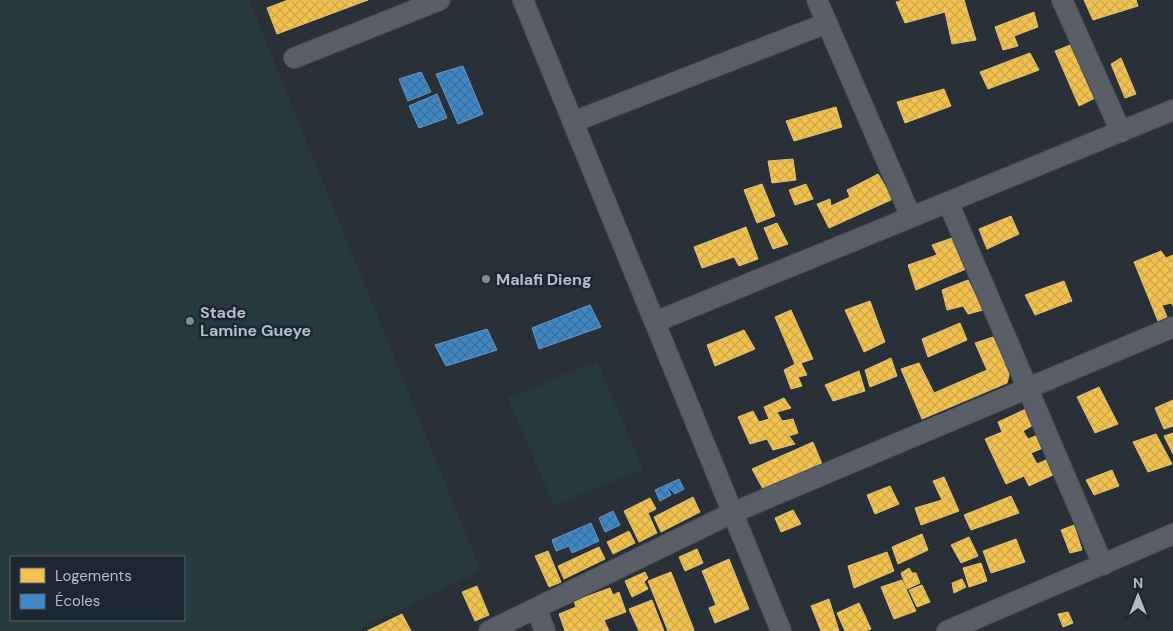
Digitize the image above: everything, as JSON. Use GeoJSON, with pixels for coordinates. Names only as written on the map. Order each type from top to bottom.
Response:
{"type":"FeatureCollection","features":[{"type":"Feature","properties":{"kind":"street"},"geometry":{"type":"LineString","coordinates":[[294,58],[440,0]]}},
{"type":"Feature","properties":{"kind":"street"},"geometry":{"type":"LineString","coordinates":[[523,0],[781,631]]}},
{"type":"Feature","properties":{"kind":"street"},"geometry":{"type":"LineString","coordinates":[[817,0],[911,217]]}},
{"type":"Feature","properties":{"kind":"street"},"geometry":{"type":"LineString","coordinates":[[1062,0],[1120,132]]}},
{"type":"Feature","properties":{"kind":"street"},"geometry":{"type":"LineString","coordinates":[[573,122],[827,22]]}},
{"type":"Feature","properties":{"kind":"street"},"geometry":{"type":"LineString","coordinates":[[655,322],[1173,110]]}},
{"type":"Feature","properties":{"kind":"street"},"geometry":{"type":"LineString","coordinates":[[948,202],[1103,565]]}},
{"type":"Feature","properties":{"kind":"street"},"geometry":{"type":"LineString","coordinates":[[489,631],[732,513],[1173,327]]}},
{"type":"Feature","properties":{"kind":"street"},"geometry":{"type":"LineString","coordinates":[[947,631],[1173,534]]}},
{"type":"Feature","properties":{"kind":"street"},"geometry":{"type":"LineString","coordinates":[[536,608],[545,631]]}},
{"type":"Feature","properties":{"kind":"green space","name":"Stade Lamine Gueye"},"geometry":{"type":"Polygon","coordinates":[[[0,0],[249,0],[481,571],[356,631],[0,631],[0,0]]]}},
{"type":"Feature","properties":{"kind":"green space"},"geometry":{"type":"Polygon","coordinates":[[[597,361],[643,469],[554,506],[508,398],[597,361]]]}},
{"type":"Feature","properties":{"kind":"building: Logements"},"geometry":{"type":"Polygon","coordinates":[[[288,0],[368,0],[277,34],[267,8],[288,0]]]}},
{"type":"Feature","properties":{"kind":"building: Logements"},"geometry":{"type":"Polygon","coordinates":[[[903,0],[964,0],[976,40],[952,44],[945,12],[905,23],[896,2],[903,0]]]}},
{"type":"Feature","properties":{"kind":"building: Logements"},"geometry":{"type":"Polygon","coordinates":[[[1084,0],[1136,0],[1138,6],[1093,20],[1084,0]]]}},
{"type":"Feature","properties":{"kind":"building: Logements"},"geometry":{"type":"Polygon","coordinates":[[[1034,12],[1038,27],[1014,36],[1018,46],[1003,50],[995,27],[1034,12]]]}},
{"type":"Feature","properties":{"kind":"building: Logements"},"geometry":{"type":"Polygon","coordinates":[[[1073,44],[1095,98],[1079,106],[1055,51],[1073,44]]]}},
{"type":"Feature","properties":{"kind":"building: Logements"},"geometry":{"type":"Polygon","coordinates":[[[1030,53],[1039,70],[988,89],[980,72],[1030,53]]]}},
{"type":"Feature","properties":{"kind":"building: Logements"},"geometry":{"type":"Polygon","coordinates":[[[1121,58],[1136,94],[1125,98],[1111,64],[1121,58]]]}},
{"type":"Feature","properties":{"kind":"building: Logements"},"geometry":{"type":"Polygon","coordinates":[[[944,89],[951,106],[905,123],[897,102],[944,89]]]}},
{"type":"Feature","properties":{"kind":"building: Logements"},"geometry":{"type":"Polygon","coordinates":[[[836,107],[842,127],[794,141],[786,121],[836,107]]]}},
{"type":"Feature","properties":{"kind":"building: Logements"},"geometry":{"type":"Polygon","coordinates":[[[793,159],[796,180],[772,183],[768,161],[793,159]]]}},
{"type":"Feature","properties":{"kind":"building: Logements"},"geometry":{"type":"Polygon","coordinates":[[[878,174],[893,199],[829,228],[817,204],[830,199],[831,206],[850,197],[847,190],[878,174]]]}},
{"type":"Feature","properties":{"kind":"building: Logements"},"geometry":{"type":"Polygon","coordinates":[[[762,184],[775,216],[757,223],[744,190],[762,184]]]}},
{"type":"Feature","properties":{"kind":"building: Logements"},"geometry":{"type":"Polygon","coordinates":[[[806,184],[813,199],[795,205],[789,190],[806,184]]]}},
{"type":"Feature","properties":{"kind":"building: Logements"},"geometry":{"type":"Polygon","coordinates":[[[1011,216],[1019,234],[987,249],[979,229],[1011,216]]]}},
{"type":"Feature","properties":{"kind":"building: Logements"},"geometry":{"type":"Polygon","coordinates":[[[777,223],[788,244],[773,249],[764,228],[777,223]]]}},
{"type":"Feature","properties":{"kind":"building: Logements"},"geometry":{"type":"Polygon","coordinates":[[[746,227],[758,259],[739,266],[734,257],[702,268],[694,247],[746,227]]]}},
{"type":"Feature","properties":{"kind":"building: Logements"},"geometry":{"type":"Polygon","coordinates":[[[952,238],[966,269],[916,290],[908,265],[937,255],[932,245],[952,238]]]}},
{"type":"Feature","properties":{"kind":"building: Logements"},"geometry":{"type":"Polygon","coordinates":[[[1161,251],[1166,258],[1173,255],[1173,306],[1172,303],[1162,305],[1167,317],[1158,321],[1134,262],[1161,251]]]}},
{"type":"Feature","properties":{"kind":"building: Logements"},"geometry":{"type":"Polygon","coordinates":[[[968,280],[983,310],[968,314],[963,306],[947,310],[942,290],[968,280]]]}},
{"type":"Feature","properties":{"kind":"building: Logements"},"geometry":{"type":"Polygon","coordinates":[[[1064,281],[1072,301],[1035,315],[1025,295],[1064,281]]]}},
{"type":"Feature","properties":{"kind":"building: Logements"},"geometry":{"type":"Polygon","coordinates":[[[870,301],[885,342],[864,352],[845,310],[870,301]]]}},
{"type":"Feature","properties":{"kind":"building: Logements"},"geometry":{"type":"Polygon","coordinates":[[[791,310],[813,359],[801,363],[807,375],[798,377],[802,386],[791,389],[784,370],[795,364],[775,317],[791,310]]]}},
{"type":"Feature","properties":{"kind":"building: Logements"},"geometry":{"type":"Polygon","coordinates":[[[960,323],[967,340],[928,357],[922,339],[960,323]]]}},
{"type":"Feature","properties":{"kind":"building: Logements"},"geometry":{"type":"Polygon","coordinates":[[[744,330],[755,349],[715,366],[707,345],[744,330]]]}},
{"type":"Feature","properties":{"kind":"building: Logements"},"geometry":{"type":"Polygon","coordinates":[[[993,337],[1010,371],[1007,383],[922,419],[901,369],[919,363],[934,393],[987,370],[975,343],[993,337]]]}},
{"type":"Feature","properties":{"kind":"building: Logements"},"geometry":{"type":"Polygon","coordinates":[[[891,358],[897,376],[870,387],[865,370],[891,358]]]}},
{"type":"Feature","properties":{"kind":"building: Logements"},"geometry":{"type":"Polygon","coordinates":[[[859,371],[865,391],[833,401],[825,385],[859,371]]]}},
{"type":"Feature","properties":{"kind":"building: Logements"},"geometry":{"type":"Polygon","coordinates":[[[1099,387],[1118,424],[1095,433],[1077,397],[1099,387]]]}},
{"type":"Feature","properties":{"kind":"building: Logements"},"geometry":{"type":"Polygon","coordinates":[[[784,398],[791,408],[777,412],[782,421],[793,419],[798,433],[789,436],[795,444],[773,450],[767,439],[750,444],[738,417],[753,411],[759,422],[769,419],[764,407],[784,398]]]}},
{"type":"Feature","properties":{"kind":"building: Logements"},"geometry":{"type":"Polygon","coordinates":[[[1173,400],[1173,426],[1164,429],[1155,408],[1173,400]]]}},
{"type":"Feature","properties":{"kind":"building: Logements"},"geometry":{"type":"Polygon","coordinates":[[[1026,409],[1033,425],[1023,431],[1028,439],[1038,435],[1043,448],[1031,453],[1037,464],[1048,459],[1055,474],[1029,486],[1024,476],[1006,484],[985,439],[1002,432],[998,422],[1026,409]]]}},
{"type":"Feature","properties":{"kind":"building: Logements"},"geometry":{"type":"Polygon","coordinates":[[[1173,433],[1173,454],[1164,436],[1173,433]]]}},
{"type":"Feature","properties":{"kind":"building: Logements"},"geometry":{"type":"Polygon","coordinates":[[[1156,434],[1172,464],[1148,472],[1133,442],[1156,434]]]}},
{"type":"Feature","properties":{"kind":"building: Logements"},"geometry":{"type":"Polygon","coordinates":[[[813,442],[822,464],[763,489],[752,469],[813,442]]]}},
{"type":"Feature","properties":{"kind":"building: Logements"},"geometry":{"type":"Polygon","coordinates":[[[1112,470],[1119,486],[1094,495],[1086,480],[1112,470]]]}},
{"type":"Feature","properties":{"kind":"building: Logements"},"geometry":{"type":"Polygon","coordinates":[[[944,477],[959,511],[921,525],[915,508],[942,500],[933,481],[944,477]]]}},
{"type":"Feature","properties":{"kind":"building: Logements"},"geometry":{"type":"Polygon","coordinates":[[[890,486],[899,504],[875,514],[867,495],[890,486]]]}},
{"type":"Feature","properties":{"kind":"building: Logements"},"geometry":{"type":"Polygon","coordinates":[[[1011,496],[1019,513],[971,530],[964,515],[1011,496]]]}},
{"type":"Feature","properties":{"kind":"building: Logements"},"geometry":{"type":"Polygon","coordinates":[[[693,497],[700,512],[661,532],[654,517],[693,497]]]}},
{"type":"Feature","properties":{"kind":"building: Logements"},"geometry":{"type":"Polygon","coordinates":[[[650,498],[656,509],[648,513],[657,533],[639,542],[624,511],[650,498]]]}},
{"type":"Feature","properties":{"kind":"building: Logements"},"geometry":{"type":"Polygon","coordinates":[[[793,510],[801,524],[781,532],[775,518],[793,510]]]}},
{"type":"Feature","properties":{"kind":"building: Logements"},"geometry":{"type":"Polygon","coordinates":[[[1074,525],[1082,550],[1070,553],[1061,530],[1074,525]]]}},
{"type":"Feature","properties":{"kind":"building: Logements"},"geometry":{"type":"Polygon","coordinates":[[[629,531],[635,543],[613,554],[607,542],[629,531]]]}},
{"type":"Feature","properties":{"kind":"building: Logements"},"geometry":{"type":"Polygon","coordinates":[[[922,534],[928,550],[898,564],[892,547],[922,534]]]}},
{"type":"Feature","properties":{"kind":"building: Logements"},"geometry":{"type":"Polygon","coordinates":[[[969,537],[978,556],[961,563],[951,545],[969,537]]]}},
{"type":"Feature","properties":{"kind":"building: Logements"},"geometry":{"type":"Polygon","coordinates":[[[1016,539],[1025,562],[991,573],[983,551],[1016,539]]]}},
{"type":"Feature","properties":{"kind":"building: Logements"},"geometry":{"type":"Polygon","coordinates":[[[599,547],[605,559],[564,579],[558,566],[599,547]]]}},
{"type":"Feature","properties":{"kind":"building: Logements"},"geometry":{"type":"Polygon","coordinates":[[[697,549],[703,563],[685,571],[679,557],[697,549]]]}},
{"type":"Feature","properties":{"kind":"building: Logements"},"geometry":{"type":"Polygon","coordinates":[[[548,551],[561,582],[549,587],[535,556],[548,551]]]}},
{"type":"Feature","properties":{"kind":"building: Logements"},"geometry":{"type":"Polygon","coordinates":[[[887,552],[894,571],[854,588],[848,566],[887,552]]]}},
{"type":"Feature","properties":{"kind":"building: Logements"},"geometry":{"type":"Polygon","coordinates":[[[729,559],[749,609],[715,623],[709,608],[716,605],[702,571],[729,559]]]}},
{"type":"Feature","properties":{"kind":"building: Logements"},"geometry":{"type":"Polygon","coordinates":[[[981,563],[987,581],[969,587],[963,568],[981,563]]]}},
{"type":"Feature","properties":{"kind":"building: Logements"},"geometry":{"type":"Polygon","coordinates":[[[909,568],[912,573],[916,573],[920,583],[907,589],[901,573],[909,568]]]}},
{"type":"Feature","properties":{"kind":"building: Logements"},"geometry":{"type":"Polygon","coordinates":[[[645,572],[648,578],[644,582],[648,589],[632,597],[625,581],[645,572]]]}},
{"type":"Feature","properties":{"kind":"building: Logements"},"geometry":{"type":"Polygon","coordinates":[[[671,572],[694,630],[692,631],[668,631],[648,581],[671,572]]]}},
{"type":"Feature","properties":{"kind":"building: Logements"},"geometry":{"type":"Polygon","coordinates":[[[962,579],[966,587],[954,593],[952,583],[962,579]]]}},
{"type":"Feature","properties":{"kind":"building: Logements"},"geometry":{"type":"Polygon","coordinates":[[[902,580],[916,611],[894,619],[881,587],[902,580]]]}},
{"type":"Feature","properties":{"kind":"building: Logements"},"geometry":{"type":"Polygon","coordinates":[[[922,585],[930,602],[917,607],[909,590],[922,585]]]}},
{"type":"Feature","properties":{"kind":"building: Logements"},"geometry":{"type":"Polygon","coordinates":[[[477,586],[489,615],[475,621],[462,592],[477,586]]]}},
{"type":"Feature","properties":{"kind":"building: Logements"},"geometry":{"type":"Polygon","coordinates":[[[610,588],[613,595],[619,592],[626,612],[604,620],[609,631],[565,631],[559,614],[576,607],[574,601],[610,588]]]}},
{"type":"Feature","properties":{"kind":"building: Logements"},"geometry":{"type":"Polygon","coordinates":[[[829,599],[839,631],[821,631],[811,606],[829,599]]]}},
{"type":"Feature","properties":{"kind":"building: Logements"},"geometry":{"type":"Polygon","coordinates":[[[652,600],[664,631],[639,631],[629,609],[652,600]]]}},
{"type":"Feature","properties":{"kind":"building: Logements"},"geometry":{"type":"Polygon","coordinates":[[[859,603],[871,629],[865,631],[845,631],[837,613],[859,603]]]}},
{"type":"Feature","properties":{"kind":"building: Logements"},"geometry":{"type":"Polygon","coordinates":[[[1068,612],[1073,623],[1063,627],[1058,614],[1068,612]]]}},
{"type":"Feature","properties":{"kind":"building: Logements"},"geometry":{"type":"Polygon","coordinates":[[[402,614],[411,631],[367,631],[402,614]]]}},
{"type":"Feature","properties":{"kind":"building: Écoles"},"geometry":{"type":"Polygon","coordinates":[[[463,66],[483,114],[458,124],[436,74],[463,66]]]}},
{"type":"Feature","properties":{"kind":"building: Écoles"},"geometry":{"type":"Polygon","coordinates":[[[421,72],[431,92],[408,101],[399,79],[421,72]]]}},
{"type":"Feature","properties":{"kind":"building: Écoles"},"geometry":{"type":"Polygon","coordinates":[[[437,94],[447,118],[419,128],[409,106],[437,94]]]}},
{"type":"Feature","properties":{"kind":"building: Écoles"},"geometry":{"type":"Polygon","coordinates":[[[590,305],[601,327],[539,349],[532,328],[590,305]]]}},
{"type":"Feature","properties":{"kind":"building: Écoles"},"geometry":{"type":"Polygon","coordinates":[[[487,329],[497,350],[446,366],[435,345],[487,329]]]}},
{"type":"Feature","properties":{"kind":"building: Écoles"},"geometry":{"type":"Polygon","coordinates":[[[679,479],[684,489],[675,494],[666,485],[679,479]]]}},
{"type":"Feature","properties":{"kind":"building: Écoles"},"geometry":{"type":"Polygon","coordinates":[[[666,485],[671,495],[660,501],[655,490],[666,485]]]}},
{"type":"Feature","properties":{"kind":"building: Écoles"},"geometry":{"type":"Polygon","coordinates":[[[613,511],[620,525],[605,532],[599,518],[613,511]]]}},
{"type":"Feature","properties":{"kind":"building: Écoles"},"geometry":{"type":"Polygon","coordinates":[[[591,523],[599,541],[572,553],[569,546],[556,551],[552,540],[591,523]]]}},
{"type":"Feature","properties":{"kind":"place","name":"Malafi Dieng"},"geometry":{"type":"Point","coordinates":[486,279]}},
{"type":"Feature","properties":{"kind":"place","name":"Stade Lamine Gueye"},"geometry":{"type":"Point","coordinates":[190,321]}}]}
